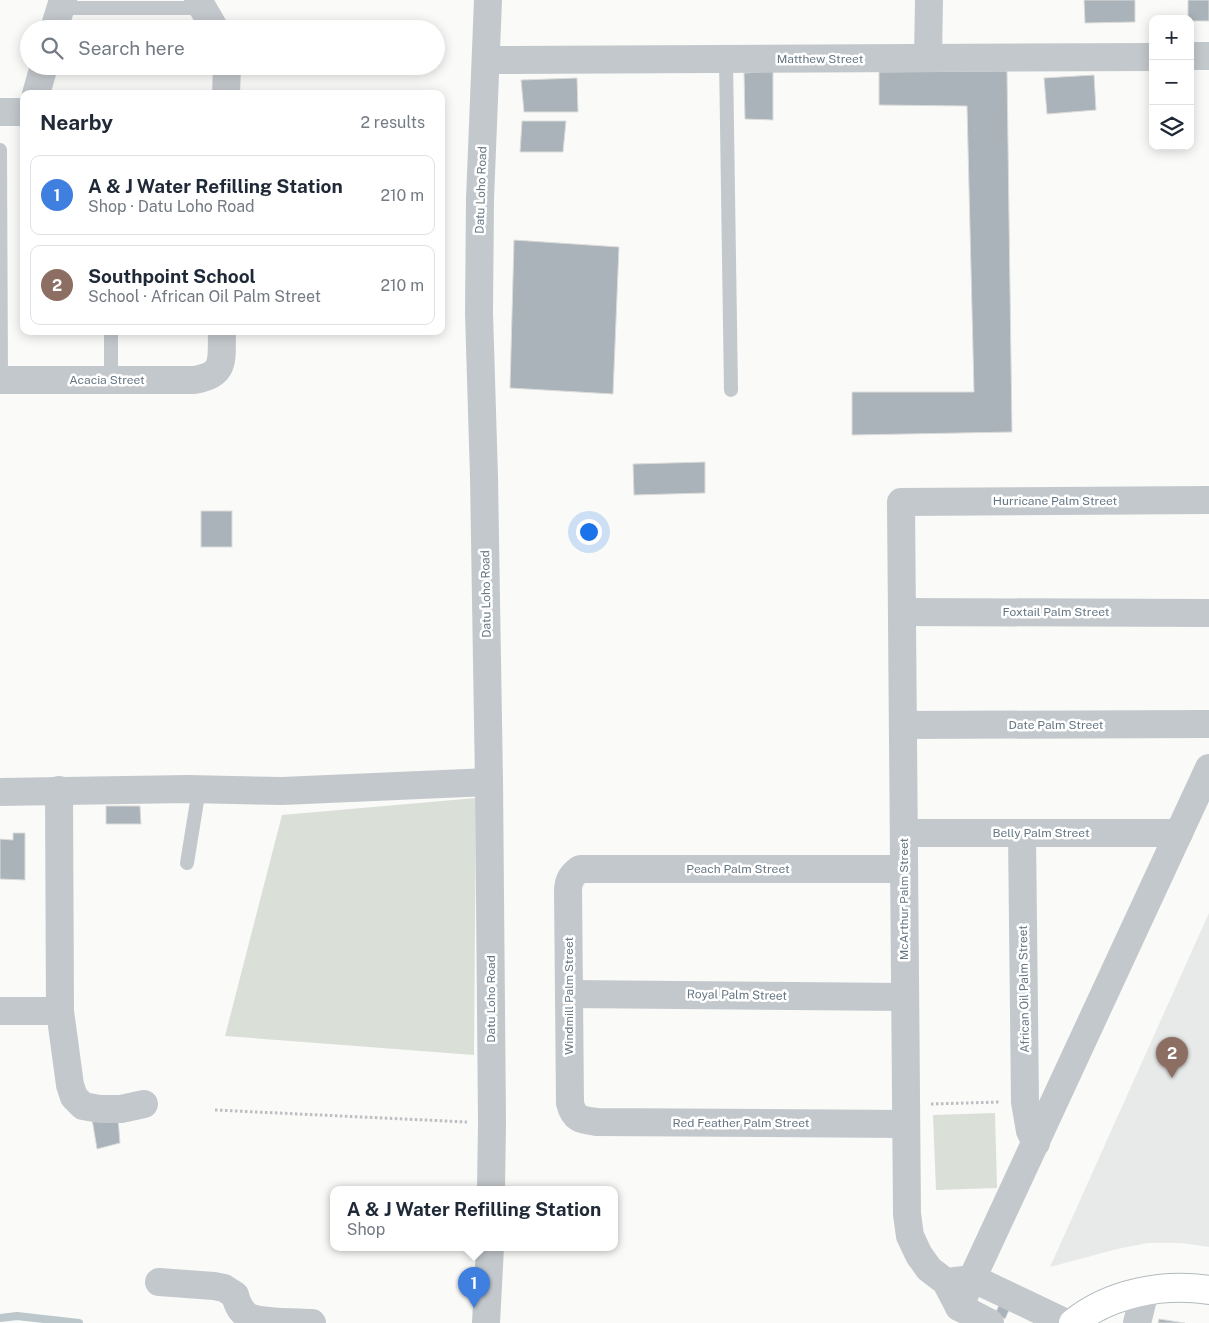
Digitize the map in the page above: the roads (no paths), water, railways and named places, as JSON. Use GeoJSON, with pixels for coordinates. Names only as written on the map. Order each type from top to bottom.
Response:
{"type":"FeatureCollection","features":[{"type":"Feature","properties":{"kind":"main road"},"geometry":{"type":"LineString","coordinates":[[1073,1323],[1095,1308],[1145,1291],[1175,1288],[1209,1290]]}},
{"type":"Feature","properties":{"kind":"street","name":"Datu Loho Road"},"geometry":{"type":"LineString","coordinates":[[488,0],[480,199],[479,313],[484,477],[489,782],[491,1186]]}},
{"type":"Feature","properties":{"kind":"street"},"geometry":{"type":"LineString","coordinates":[[928,58],[929,0]]}},
{"type":"Feature","properties":{"kind":"street","name":"Matthew Street"},"geometry":{"type":"LineString","coordinates":[[487,60],[1149,56]]}},
{"type":"Feature","properties":{"kind":"street"},"geometry":{"type":"LineString","coordinates":[[1194,56],[1209,56]]}},
{"type":"Feature","properties":{"kind":"street"},"geometry":{"type":"LineString","coordinates":[[37,90],[41,75]]}},
{"type":"Feature","properties":{"kind":"street"},"geometry":{"type":"LineString","coordinates":[[226,90],[227,75]]}},
{"type":"Feature","properties":{"kind":"street"},"geometry":{"type":"LineString","coordinates":[[0,112],[20,112]]}},
{"type":"Feature","properties":{"kind":"street","name":"Acacia Street"},"geometry":{"type":"LineString","coordinates":[[0,380],[194,380],[213,375],[218,369],[222,335]]}},
{"type":"Feature","properties":{"kind":"street","name":"Hurricane Palm Street"},"geometry":{"type":"LineString","coordinates":[[901,502],[1209,500]]}},
{"type":"Feature","properties":{"kind":"street","name":"McArthur Palm Street"},"geometry":{"type":"LineString","coordinates":[[901,502],[907,1214],[910,1236],[919,1255],[929,1269],[946,1282],[960,1307]]}},
{"type":"Feature","properties":{"kind":"street","name":"Foxtail Palm Street"},"geometry":{"type":"LineString","coordinates":[[902,612],[1209,613]]}},
{"type":"Feature","properties":{"kind":"street","name":"Date Palm Street"},"geometry":{"type":"LineString","coordinates":[[903,725],[1209,724]]}},
{"type":"Feature","properties":{"kind":"street"},"geometry":{"type":"LineString","coordinates":[[990,1323],[960,1307],[1209,768]]}},
{"type":"Feature","properties":{"kind":"street"},"geometry":{"type":"LineString","coordinates":[[0,792],[198,789],[282,791],[489,782]]}},
{"type":"Feature","properties":{"kind":"street"},"geometry":{"type":"LineString","coordinates":[[59,790],[60,1011],[70,1085],[74,1097],[83,1106],[100,1110],[121,1109],[144,1104]]}},
{"type":"Feature","properties":{"kind":"street","name":"Belly Palm Street"},"geometry":{"type":"LineString","coordinates":[[904,833],[1179,833]]}},
{"type":"Feature","properties":{"kind":"street","name":"African Oil Palm Street"},"geometry":{"type":"LineString","coordinates":[[1022,833],[1025,1102],[1030,1131],[1036,1143]]}},
{"type":"Feature","properties":{"kind":"street","name":"Peach Palm Street"},"geometry":{"type":"LineString","coordinates":[[573,874],[580,869],[588,868],[904,869]]}},
{"type":"Feature","properties":{"kind":"street","name":"Windmill Palm Street"},"geometry":{"type":"LineString","coordinates":[[573,874],[569,881],[568,889],[570,1103],[572,1112],[577,1117]]}},
{"type":"Feature","properties":{"kind":"street","name":"Royal Palm Street"},"geometry":{"type":"LineString","coordinates":[[569,994],[905,997]]}},
{"type":"Feature","properties":{"kind":"street"},"geometry":{"type":"LineString","coordinates":[[0,1011],[60,1011]]}},
{"type":"Feature","properties":{"kind":"street","name":"Red Feather Palm Street"},"geometry":{"type":"LineString","coordinates":[[577,1117],[585,1121],[597,1122],[906,1114]]}},
{"type":"Feature","properties":{"kind":"street"},"geometry":{"type":"LineString","coordinates":[[486,1323],[490,1251]]}},
{"type":"Feature","properties":{"kind":"street"},"geometry":{"type":"LineString","coordinates":[[946,1282],[974,1279],[1066,1323]]}},
{"type":"Feature","properties":{"kind":"street"},"geometry":{"type":"LineString","coordinates":[[159,1282],[224,1288],[235,1295],[239,1307],[247,1317],[263,1321],[312,1323]]}},
{"type":"Feature","properties":{"kind":"street"},"geometry":{"type":"LineString","coordinates":[[1137,1323],[1145,1291]]}},
{"type":"Feature","properties":{"kind":"lane"},"geometry":{"type":"LineString","coordinates":[[59,12],[205,12]]}},
{"type":"Feature","properties":{"kind":"lane"},"geometry":{"type":"LineString","coordinates":[[726,59],[731,390]]}},
{"type":"Feature","properties":{"kind":"lane"},"geometry":{"type":"LineString","coordinates":[[0,150],[0,380]]}},
{"type":"Feature","properties":{"kind":"lane"},"geometry":{"type":"LineString","coordinates":[[110,380],[111,335]]}},
{"type":"Feature","properties":{"kind":"lane"},"geometry":{"type":"LineString","coordinates":[[187,863],[198,789]]}},
{"type":"Feature","properties":{"kind":"waterway"},"geometry":{"type":"LineString","coordinates":[[0,1318],[17,1316],[79,1323]]}},
{"type":"Feature","properties":{"kind":"place","name":"Southpoint School"},"geometry":{"type":"Point","coordinates":[1172,1078]}},
{"type":"Feature","properties":{"kind":"place","name":"A & J Water Refilling Station"},"geometry":{"type":"Point","coordinates":[474,1308]}}]}
